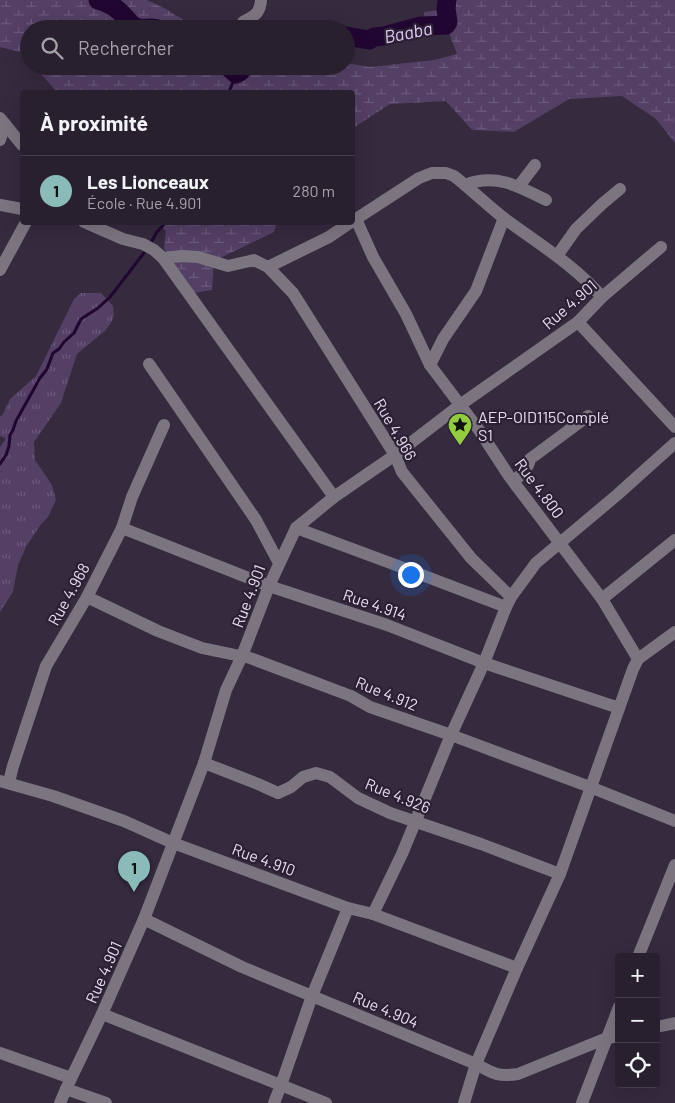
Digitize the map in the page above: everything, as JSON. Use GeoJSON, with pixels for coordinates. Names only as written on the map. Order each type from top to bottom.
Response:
{"type":"FeatureCollection","features":[{"type":"Feature","properties":{"kind":"street"},"geometry":{"type":"LineString","coordinates":[[246,20],[256,14],[260,8],[261,0]]}},
{"type":"Feature","properties":{"kind":"street"},"geometry":{"type":"LineString","coordinates":[[0,140],[2,121]]}},
{"type":"Feature","properties":{"kind":"street"},"geometry":{"type":"LineString","coordinates":[[2,121],[20,143]]}},
{"type":"Feature","properties":{"kind":"street"},"geometry":{"type":"LineString","coordinates":[[519,186],[535,165]]}},
{"type":"Feature","properties":{"kind":"street"},"geometry":{"type":"LineString","coordinates":[[355,220],[418,178],[432,173],[446,173],[465,184],[504,218],[557,256],[589,282],[602,297]]}},
{"type":"Feature","properties":{"kind":"street"},"geometry":{"type":"LineString","coordinates":[[465,184],[498,180],[519,186],[546,200]]}},
{"type":"Feature","properties":{"kind":"street"},"geometry":{"type":"LineString","coordinates":[[557,256],[576,229],[620,189]]}},
{"type":"Feature","properties":{"kind":"street"},"geometry":{"type":"LineString","coordinates":[[0,205],[20,209]]}},
{"type":"Feature","properties":{"kind":"street"},"geometry":{"type":"LineString","coordinates":[[430,365],[443,339],[476,292],[504,218]]}},
{"type":"Feature","properties":{"kind":"street"},"geometry":{"type":"LineString","coordinates":[[0,270],[24,225]]}},
{"type":"Feature","properties":{"kind":"street"},"geometry":{"type":"LineString","coordinates":[[91,225],[153,251],[198,257],[228,266],[254,260],[268,267],[329,237],[347,225]]}},
{"type":"Feature","properties":{"kind":"street","name":"Rue 4.800"},"geometry":{"type":"LineString","coordinates":[[355,225],[406,314],[430,365],[602,599],[638,659]]}},
{"type":"Feature","properties":{"kind":"street","name":"Rue 4.901"},"geometry":{"type":"LineString","coordinates":[[60,1103],[144,919],[204,763],[226,690],[242,656],[269,586],[296,528],[334,497],[578,322],[602,297],[661,247]]}},
{"type":"Feature","properties":{"kind":"street"},"geometry":{"type":"LineString","coordinates":[[153,251],[334,497]]}},
{"type":"Feature","properties":{"kind":"street","name":"Rue 4.966"},"geometry":{"type":"LineString","coordinates":[[268,267],[292,293],[395,455],[402,472],[509,602]]}},
{"type":"Feature","properties":{"kind":"street"},"geometry":{"type":"LineString","coordinates":[[578,322],[675,427]]}},
{"type":"Feature","properties":{"kind":"street"},"geometry":{"type":"LineString","coordinates":[[149,364],[256,520],[279,563]]}},
{"type":"Feature","properties":{"kind":"street"},"geometry":{"type":"LineString","coordinates":[[514,481],[524,472],[530,459],[588,416]]}},
{"type":"Feature","properties":{"kind":"street","name":"Rue 4.968"},"geometry":{"type":"LineString","coordinates":[[4,782],[13,766],[46,666],[87,597],[122,528],[132,497],[164,425]]}},
{"type":"Feature","properties":{"kind":"street"},"geometry":{"type":"LineString","coordinates":[[373,914],[402,854],[509,602],[536,563],[675,443]]}},
{"type":"Feature","properties":{"kind":"street","name":"Rue 4.914"},"geometry":{"type":"LineString","coordinates":[[122,528],[269,586],[387,625],[484,663],[619,708]]}},
{"type":"Feature","properties":{"kind":"street"},"geometry":{"type":"LineString","coordinates":[[296,528],[402,567],[509,602]]}},
{"type":"Feature","properties":{"kind":"street"},"geometry":{"type":"LineString","coordinates":[[602,599],[675,540]]}},
{"type":"Feature","properties":{"kind":"street","name":"Rue 4.912"},"geometry":{"type":"LineString","coordinates":[[87,597],[158,631],[202,648],[242,656],[351,696],[363,704],[378,710],[451,735],[675,821]]}},
{"type":"Feature","properties":{"kind":"street"},"geometry":{"type":"LineString","coordinates":[[464,1103],[476,1064],[560,874],[638,659],[675,632]]}},
{"type":"Feature","properties":{"kind":"street","name":"Rue 4.926"},"geometry":{"type":"LineString","coordinates":[[204,763],[278,793],[303,777],[316,774],[330,777],[358,798],[390,813],[481,844],[560,874]]}},
{"type":"Feature","properties":{"kind":"street","name":"Rue 4.910"},"geometry":{"type":"LineString","coordinates":[[4,782],[53,796],[124,821],[173,843],[348,908],[373,914],[517,968]]}},
{"type":"Feature","properties":{"kind":"street"},"geometry":{"type":"LineString","coordinates":[[640,953],[675,865]]}},
{"type":"Feature","properties":{"kind":"street"},"geometry":{"type":"LineString","coordinates":[[274,1103],[312,996],[348,908]]}},
{"type":"Feature","properties":{"kind":"street","name":"Rue 4.904"},"geometry":{"type":"LineString","coordinates":[[144,919],[242,968],[476,1064],[494,1074],[506,1076],[518,1074],[613,1037]]}},
{"type":"Feature","properties":{"kind":"street"},"geometry":{"type":"LineString","coordinates":[[102,1014],[326,1103]]}},
{"type":"Feature","properties":{"kind":"street"},"geometry":{"type":"LineString","coordinates":[[660,1026],[675,1023]]}},
{"type":"Feature","properties":{"kind":"street"},"geometry":{"type":"LineString","coordinates":[[582,1103],[613,1037]]}},
{"type":"Feature","properties":{"kind":"street"},"geometry":{"type":"LineString","coordinates":[[0,1053],[68,1083],[106,1103]]}},
{"type":"Feature","properties":{"kind":"green space"},"geometry":{"type":"Polygon","coordinates":[[[0,0],[147,0],[184,20],[20,20],[20,52],[0,47],[0,0]]]}},
{"type":"Feature","properties":{"kind":"green space"},"geometry":{"type":"Polygon","coordinates":[[[447,0],[675,0],[675,143],[656,119],[622,96],[569,99],[514,132],[472,130],[446,101],[390,104],[355,127],[355,90],[55,90],[42,75],[355,75],[355,64],[370,67],[434,60],[457,54],[446,25],[424,26],[424,12],[445,9],[447,0]]]}},
{"type":"Feature","properties":{"kind":"green space"},"geometry":{"type":"Polygon","coordinates":[[[159,225],[276,225],[274,232],[214,261],[212,290],[194,293],[175,269],[164,248],[166,231],[159,225]]]}},
{"type":"Feature","properties":{"kind":"green space"},"geometry":{"type":"Polygon","coordinates":[[[81,293],[101,293],[113,306],[114,315],[105,331],[77,354],[61,403],[34,442],[35,460],[52,485],[56,500],[48,517],[41,524],[26,547],[18,565],[13,592],[0,612],[0,447],[5,438],[0,436],[0,417],[10,399],[36,376],[74,299],[81,293]]]}},
{"type":"Feature","properties":{"kind":"waterway"},"geometry":{"type":"LineString","coordinates":[[98,0],[113,6],[127,20]]}},
{"type":"Feature","properties":{"kind":"waterway","name":"Baaba"},"geometry":{"type":"LineString","coordinates":[[355,38],[369,40],[374,37],[421,26],[446,25],[448,22],[447,0]]}},
{"type":"Feature","properties":{"kind":"waterway"},"geometry":{"type":"LineString","coordinates":[[230,90],[236,75]]}},
{"type":"Feature","properties":{"kind":"waterway"},"geometry":{"type":"LineString","coordinates":[[150,244],[163,225]]}},
{"type":"Feature","properties":{"kind":"waterway"},"geometry":{"type":"LineString","coordinates":[[0,464],[6,455],[10,435],[16,421],[47,369],[53,353],[74,333],[81,319],[98,308],[110,297],[147,249]]}},
{"type":"Feature","properties":{"kind":"place","name":"AEP-OID115Complé S1"},"geometry":{"type":"Point","coordinates":[460,446]}},
{"type":"Feature","properties":{"kind":"place","name":"Les Lionceaux"},"geometry":{"type":"Point","coordinates":[134,892]}}]}
